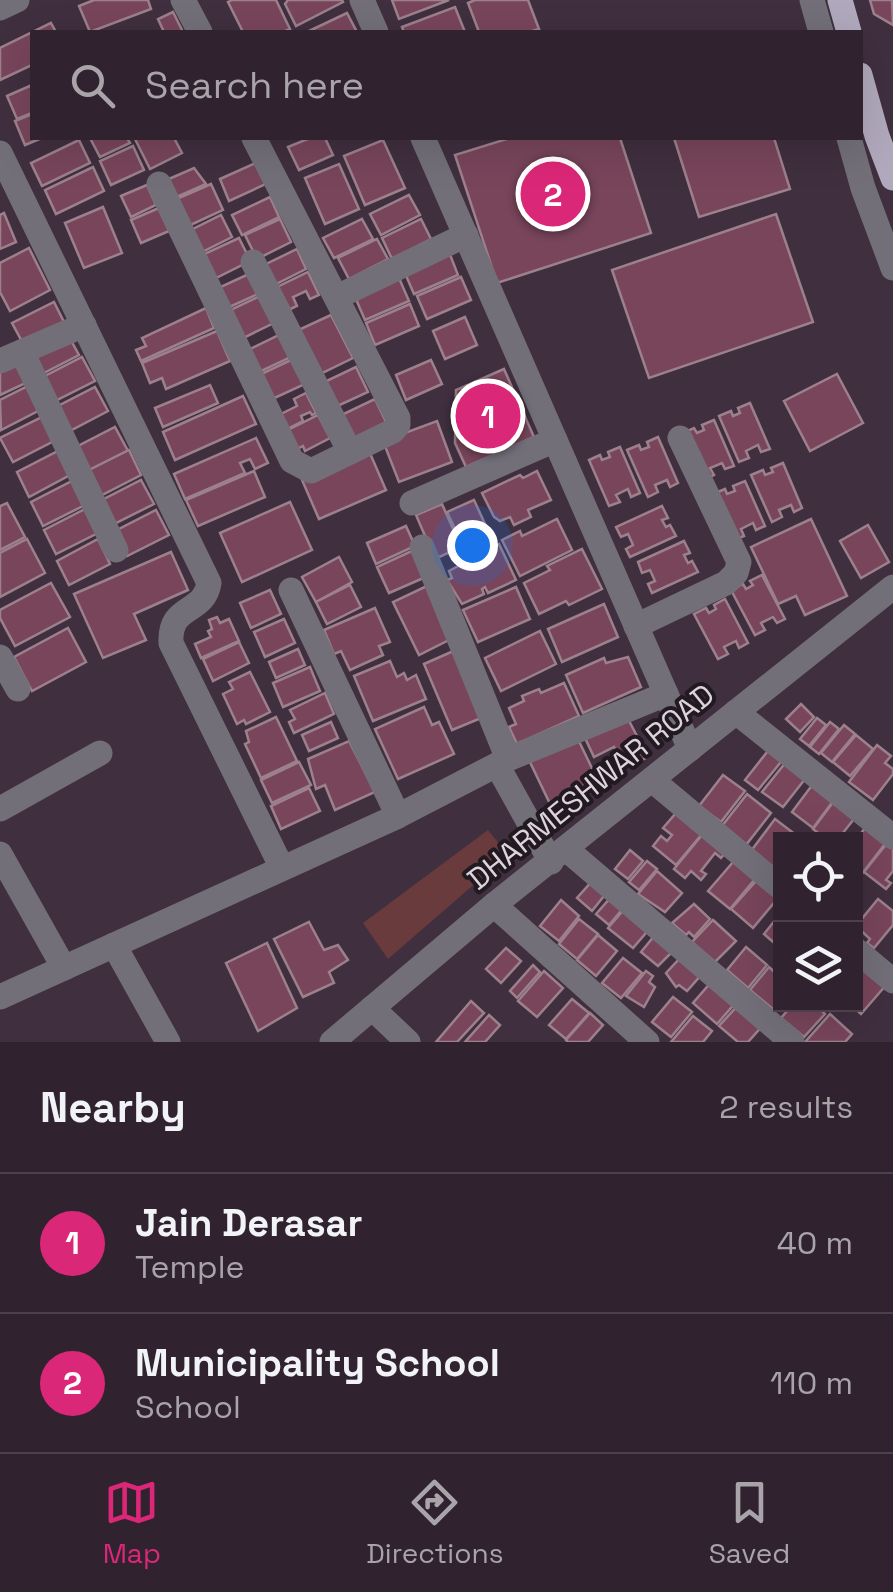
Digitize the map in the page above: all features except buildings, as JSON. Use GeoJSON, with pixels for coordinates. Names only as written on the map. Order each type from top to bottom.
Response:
{"type":"FeatureCollection","features":[{"type":"Feature","properties":{"kind":"main road"},"geometry":{"type":"LineString","coordinates":[[840,0],[848,30]]}},
{"type":"Feature","properties":{"kind":"main road"},"geometry":{"type":"LineString","coordinates":[[863,84],[893,178]]}},
{"type":"Feature","properties":{"kind":"street"},"geometry":{"type":"LineString","coordinates":[[0,8],[17,0]]}},
{"type":"Feature","properties":{"kind":"street"},"geometry":{"type":"LineString","coordinates":[[184,0],[199,30]]}},
{"type":"Feature","properties":{"kind":"street"},"geometry":{"type":"LineString","coordinates":[[362,0],[375,30]]}},
{"type":"Feature","properties":{"kind":"street"},"geometry":{"type":"LineString","coordinates":[[812,0],[820,30]]}},
{"type":"Feature","properties":{"kind":"street"},"geometry":{"type":"LineString","coordinates":[[159,184],[292,461],[311,471],[393,432],[398,418],[255,140]]}},
{"type":"Feature","properties":{"kind":"street"},"geometry":{"type":"LineString","coordinates":[[427,140],[690,749]]}},
{"type":"Feature","properties":{"kind":"street"},"geometry":{"type":"LineString","coordinates":[[850,140],[862,188],[893,268]]}},
{"type":"Feature","properties":{"kind":"street"},"geometry":{"type":"LineString","coordinates":[[0,153],[209,583],[202,600],[175,618],[170,627],[171,643],[282,868]]}},
{"type":"Feature","properties":{"kind":"street"},"geometry":{"type":"LineString","coordinates":[[337,298],[466,235]]}},
{"type":"Feature","properties":{"kind":"street"},"geometry":{"type":"LineString","coordinates":[[254,262],[350,452]]}},
{"type":"Feature","properties":{"kind":"street"},"geometry":{"type":"LineString","coordinates":[[84,325],[11,356],[116,550]]}},
{"type":"Feature","properties":{"kind":"street"},"geometry":{"type":"LineString","coordinates":[[636,626],[726,583],[739,562],[680,438]]}},
{"type":"Feature","properties":{"kind":"street"},"geometry":{"type":"LineString","coordinates":[[412,503],[556,440]]}},
{"type":"Feature","properties":{"kind":"street"},"geometry":{"type":"LineString","coordinates":[[422,547],[502,762],[558,855],[792,1042]]}},
{"type":"Feature","properties":{"kind":"street","name":"DHARMESHWAR ROAD"},"geometry":{"type":"LineString","coordinates":[[332,1042],[494,905],[893,587]]}},
{"type":"Feature","properties":{"kind":"street"},"geometry":{"type":"LineString","coordinates":[[291,590],[398,816]]}},
{"type":"Feature","properties":{"kind":"street"},"geometry":{"type":"LineString","coordinates":[[0,657],[18,688]]}},
{"type":"Feature","properties":{"kind":"street"},"geometry":{"type":"LineString","coordinates":[[0,997],[398,816],[502,762],[666,694]]}},
{"type":"Feature","properties":{"kind":"street"},"geometry":{"type":"LineString","coordinates":[[736,712],[893,837]]}},
{"type":"Feature","properties":{"kind":"street"},"geometry":{"type":"LineString","coordinates":[[0,809],[100,753]]}},
{"type":"Feature","properties":{"kind":"street"},"geometry":{"type":"LineString","coordinates":[[652,780],[773,881]]}},
{"type":"Feature","properties":{"kind":"street"},"geometry":{"type":"LineString","coordinates":[[0,854],[64,968]]}},
{"type":"Feature","properties":{"kind":"street"},"geometry":{"type":"LineString","coordinates":[[494,905],[647,1042]]}},
{"type":"Feature","properties":{"kind":"street"},"geometry":{"type":"LineString","coordinates":[[114,945],[168,1042]]}},
{"type":"Feature","properties":{"kind":"street"},"geometry":{"type":"LineString","coordinates":[[863,956],[893,981]]}},
{"type":"Feature","properties":{"kind":"street"},"geometry":{"type":"LineString","coordinates":[[372,1008],[408,1042]]}},
{"type":"Feature","properties":{"kind":"shaded area"},"geometry":{"type":"Polygon","coordinates":[[[488,830],[508,855],[388,959],[363,923],[488,830]]]}},
{"type":"Feature","properties":{"kind":"place","name":"Municipality School"},"geometry":{"type":"Point","coordinates":[553,194]}},
{"type":"Feature","properties":{"kind":"place","name":"Jain Derasar"},"geometry":{"type":"Point","coordinates":[488,416]}}]}
